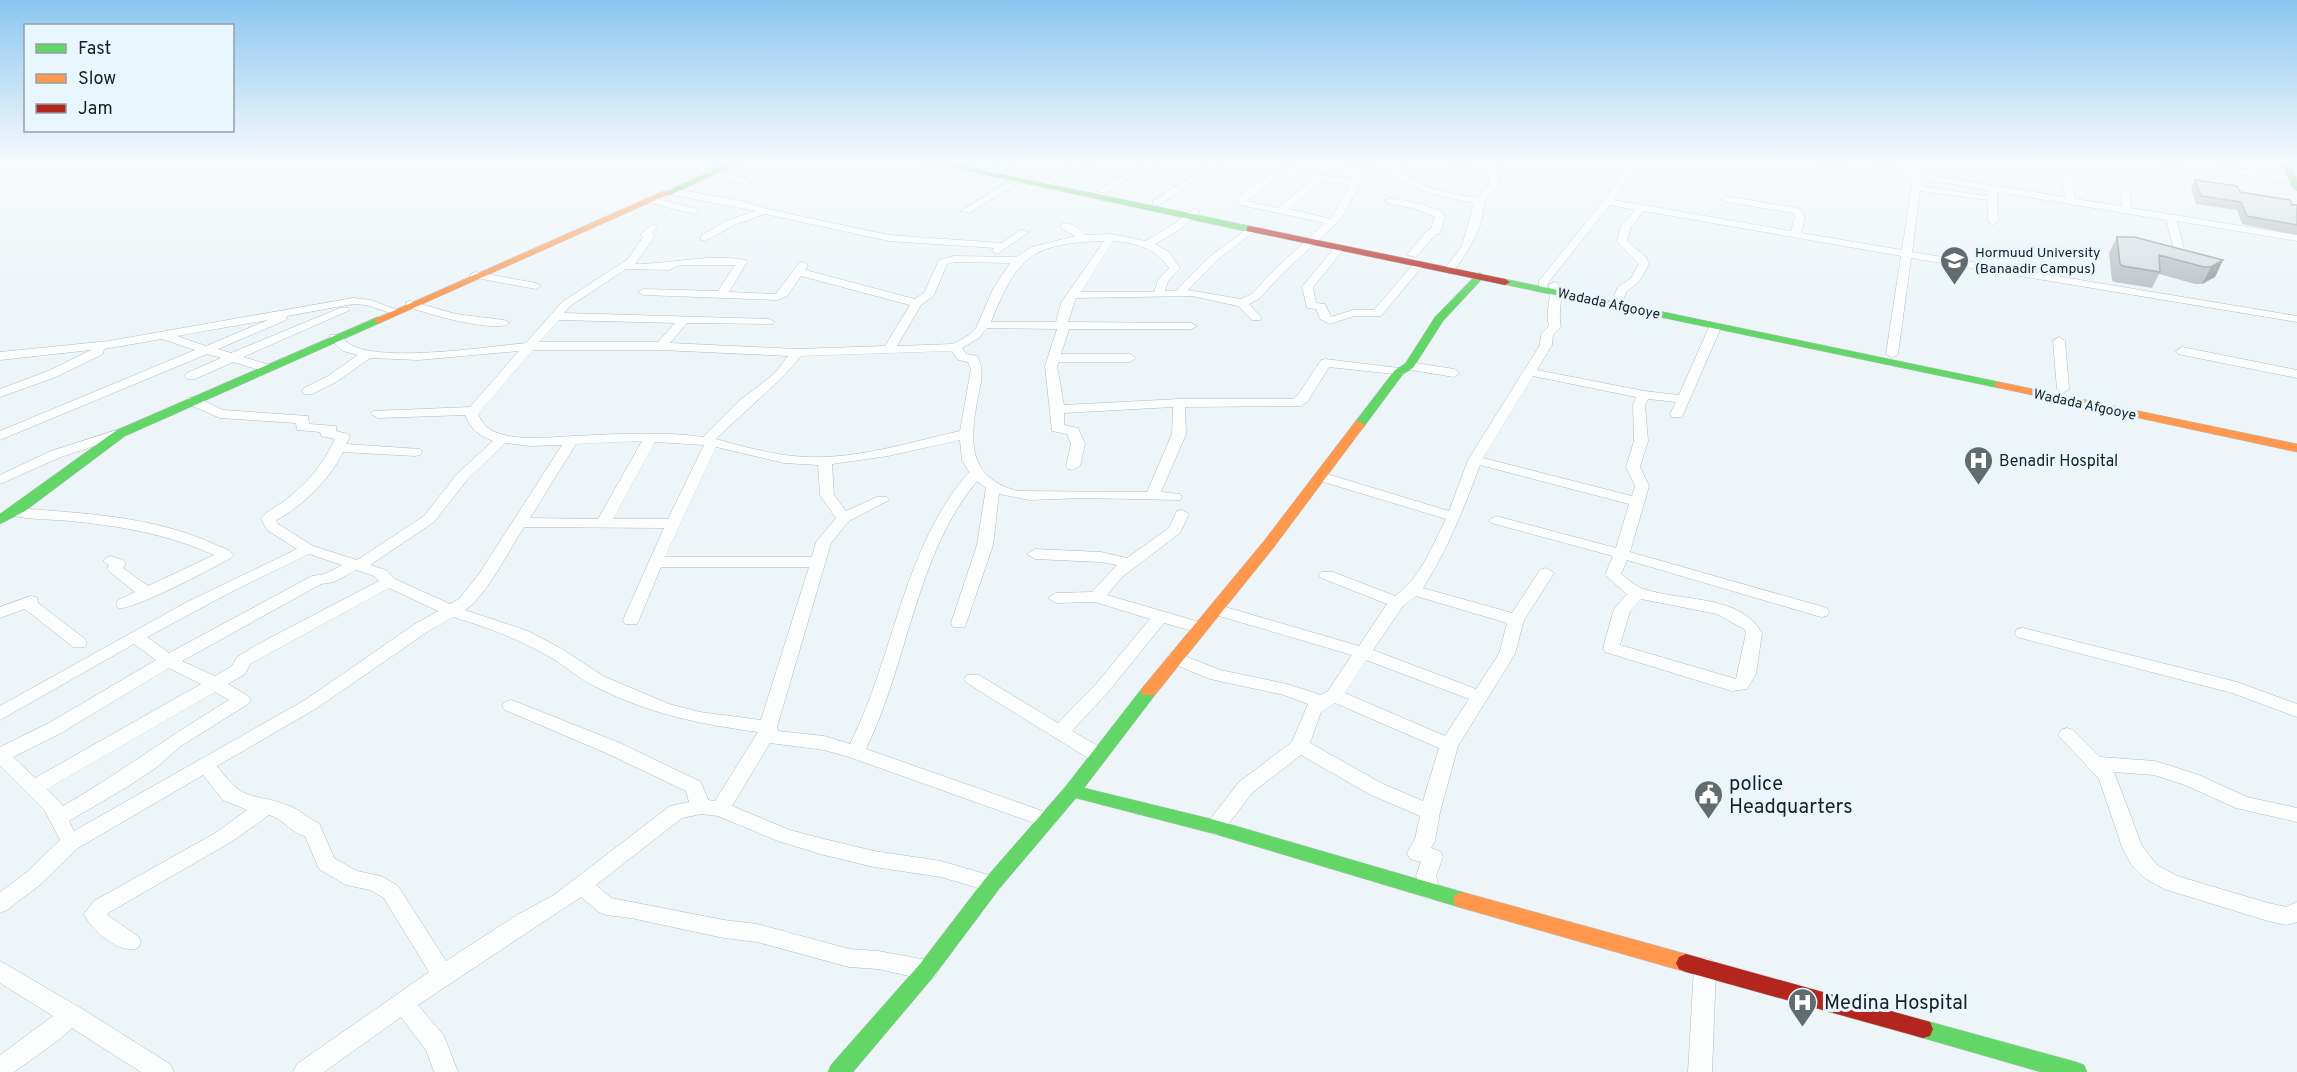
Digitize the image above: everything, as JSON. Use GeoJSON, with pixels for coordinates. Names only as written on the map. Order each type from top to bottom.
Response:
{"type":"FeatureCollection","features":[{"type":"Feature","properties":{"kind":"main road"},"geometry":{"type":"LineString","coordinates":[[0,520],[15,512],[121,433],[334,337],[627,210]]}},
{"type":"Feature","properties":{"kind":"main road","name":"Wadada Afgooye"},"geometry":{"type":"LineString","coordinates":[[1179,210],[1549,287],[1716,326],[2297,448]]}},
{"type":"Feature","properties":{"kind":"main road","name":"Wadada Afgooye"},"geometry":{"type":"LineString","coordinates":[[1182,210],[1251,229],[1315,239],[1340,248],[1416,259]]}},
{"type":"Feature","properties":{"kind":"main road","name":"Wadada Afgooye"},"geometry":{"type":"LineString","coordinates":[[1451,267],[1480,276],[1619,298],[2297,438]]}},
{"type":"Feature","properties":{"kind":"main road"},"geometry":{"type":"LineString","coordinates":[[838,1072],[927,970],[992,884],[1072,791],[1175,658],[1322,477],[1439,320],[1480,276]]}},
{"type":"Feature","properties":{"kind":"main road"},"geometry":{"type":"LineString","coordinates":[[1072,791],[1215,827],[1430,891],[2076,1072]]}},
{"type":"Feature","properties":{"kind":"street"},"geometry":{"type":"LineString","coordinates":[[690,210],[694,211]]}},
{"type":"Feature","properties":{"kind":"street"},"geometry":{"type":"LineString","coordinates":[[1276,210],[1333,222]]}},
{"type":"Feature","properties":{"kind":"street"},"geometry":{"type":"LineString","coordinates":[[1242,303],[1256,296],[1277,273],[1333,222],[1342,210]]}},
{"type":"Feature","properties":{"kind":"street"},"geometry":{"type":"LineString","coordinates":[[1340,248],[1307,287],[1311,306],[1321,306],[1324,317],[1330,321],[1353,313],[1377,314],[1416,259],[1431,232],[1436,231],[1440,217],[1438,213],[1430,210]]}},
{"type":"Feature","properties":{"kind":"street"},"geometry":{"type":"LineString","coordinates":[[1451,267],[1467,246],[1479,210]]}},
{"type":"Feature","properties":{"kind":"street"},"geometry":{"type":"LineString","coordinates":[[1215,827],[1246,787],[1300,746],[1313,709],[1330,699],[1364,653],[1397,602],[1414,590],[1432,562],[1455,517],[1475,460],[1531,372],[1546,345],[1547,334],[1555,327],[1550,314],[1549,287],[1602,210]]}},
{"type":"Feature","properties":{"kind":"street"},"geometry":{"type":"LineString","coordinates":[[1619,298],[1622,289],[1635,280],[1644,264],[1642,259],[1622,242],[1626,226],[1639,210]]}},
{"type":"Feature","properties":{"kind":"street"},"geometry":{"type":"LineString","coordinates":[[1659,210],[2297,319]]}},
{"type":"Feature","properties":{"kind":"street"},"geometry":{"type":"LineString","coordinates":[[1791,210],[1797,211],[1800,216],[1795,235]]}},
{"type":"Feature","properties":{"kind":"street"},"geometry":{"type":"LineString","coordinates":[[1892,354],[1913,210]]}},
{"type":"Feature","properties":{"kind":"street"},"geometry":{"type":"LineString","coordinates":[[1993,210],[1993,222]]}},
{"type":"Feature","properties":{"kind":"street"},"geometry":{"type":"LineString","coordinates":[[2121,210],[2297,238]]}},
{"type":"Feature","properties":{"kind":"street"},"geometry":{"type":"LineString","coordinates":[[705,238],[730,223],[764,211],[889,238],[1004,246]]}},
{"type":"Feature","properties":{"kind":"street"},"geometry":{"type":"LineString","coordinates":[[1145,245],[1158,239],[1193,213]]}},
{"type":"Feature","properties":{"kind":"street"},"geometry":{"type":"LineString","coordinates":[[2171,219],[2179,249]]}},
{"type":"Feature","properties":{"kind":"street"},"geometry":{"type":"LineString","coordinates":[[1065,226],[1075,230],[1082,238]]}},
{"type":"Feature","properties":{"kind":"street"},"geometry":{"type":"LineString","coordinates":[[652,227],[645,236],[650,236],[640,246],[638,253],[626,264],[566,304],[473,411],[472,423],[480,431],[502,439],[533,443],[651,437],[709,442],[784,458],[825,461],[858,459],[966,434]]}},
{"type":"Feature","properties":{"kind":"street"},"geometry":{"type":"LineString","coordinates":[[1179,294],[1213,257],[1251,229]]}},
{"type":"Feature","properties":{"kind":"street"},"geometry":{"type":"LineString","coordinates":[[987,258],[1014,236],[1024,232]]}},
{"type":"Feature","properties":{"kind":"street"},"geometry":{"type":"LineString","coordinates":[[1073,466],[1077,439],[1073,431],[1057,428],[1058,409],[1055,379],[1051,366],[1052,358],[1063,326],[1067,303],[1111,237]]}},
{"type":"Feature","properties":{"kind":"street"},"geometry":{"type":"LineString","coordinates":[[334,337],[347,348],[367,354],[446,355],[531,346],[661,346],[797,353],[955,347],[975,336],[984,325],[994,298],[1018,260],[1031,249],[1047,243],[1082,238],[1111,237],[1162,251],[1172,259],[1175,268],[1163,280],[1159,295]]}},
{"type":"Feature","properties":{"kind":"street"},"geometry":{"type":"LineString","coordinates":[[890,348],[917,303],[928,295],[943,262],[954,259],[987,258],[1018,260]]}},
{"type":"Feature","properties":{"kind":"street"},"geometry":{"type":"LineString","coordinates":[[626,264],[629,267],[669,267],[678,262],[742,262],[721,296]]}},
{"type":"Feature","properties":{"kind":"street"},"geometry":{"type":"LineString","coordinates":[[644,292],[778,297],[783,294],[801,269],[917,303]]}},
{"type":"Feature","properties":{"kind":"street"},"geometry":{"type":"LineString","coordinates":[[475,275],[536,286]]}},
{"type":"Feature","properties":{"kind":"street"},"geometry":{"type":"LineString","coordinates":[[1073,295],[1192,293],[1242,303],[1256,318]]}},
{"type":"Feature","properties":{"kind":"street"},"geometry":{"type":"LineString","coordinates":[[0,356],[109,345],[353,301],[367,302],[394,311]]}},
{"type":"Feature","properties":{"kind":"street"},"geometry":{"type":"LineString","coordinates":[[192,376],[302,326],[367,302]]}},
{"type":"Feature","properties":{"kind":"street"},"geometry":{"type":"LineString","coordinates":[[410,304],[433,313],[461,319],[504,323]]}},
{"type":"Feature","properties":{"kind":"street"},"geometry":{"type":"LineString","coordinates":[[0,436],[266,327],[294,312]]}},
{"type":"Feature","properties":{"kind":"street"},"geometry":{"type":"LineString","coordinates":[[556,316],[769,322]]}},
{"type":"Feature","properties":{"kind":"street"},"geometry":{"type":"LineString","coordinates":[[661,346],[684,319]]}},
{"type":"Feature","properties":{"kind":"street"},"geometry":{"type":"LineString","coordinates":[[984,325],[1191,326]]}},
{"type":"Feature","properties":{"kind":"street"},"geometry":{"type":"LineString","coordinates":[[1677,414],[1716,326]]}},
{"type":"Feature","properties":{"kind":"street"},"geometry":{"type":"LineString","coordinates":[[163,334],[178,341],[266,368]]}},
{"type":"Feature","properties":{"kind":"street"},"geometry":{"type":"LineString","coordinates":[[2059,340],[2063,389]]}},
{"type":"Feature","properties":{"kind":"street"},"geometry":{"type":"LineString","coordinates":[[0,393],[52,374],[109,345]]}},
{"type":"Feature","properties":{"kind":"street"},"geometry":{"type":"LineString","coordinates":[[955,347],[962,357],[973,359],[977,369],[966,434],[969,461],[976,473],[993,488],[1016,495],[1035,497],[1070,494],[1175,497]]}},
{"type":"Feature","properties":{"kind":"street"},"geometry":{"type":"LineString","coordinates":[[2182,351],[2297,374]]}},
{"type":"Feature","properties":{"kind":"street"},"geometry":{"type":"LineString","coordinates":[[631,620],[709,442],[744,404],[778,377],[797,353]]}},
{"type":"Feature","properties":{"kind":"street"},"geometry":{"type":"LineString","coordinates":[[308,391],[332,379],[367,354]]}},
{"type":"Feature","properties":{"kind":"street"},"geometry":{"type":"LineString","coordinates":[[0,368],[16,355]]}},
{"type":"Feature","properties":{"kind":"street"},"geometry":{"type":"LineString","coordinates":[[1052,358],[1130,358]]}},
{"type":"Feature","properties":{"kind":"street"},"geometry":{"type":"LineString","coordinates":[[1058,409],[1179,403],[1296,403],[1303,398],[1323,365],[1330,362],[1454,373]]}},
{"type":"Feature","properties":{"kind":"street"},"geometry":{"type":"LineString","coordinates":[[1531,372],[1644,395],[1683,399]]}},
{"type":"Feature","properties":{"kind":"street"},"geometry":{"type":"LineString","coordinates":[[1637,593],[1623,609],[1611,648],[1732,685],[1741,685],[1747,674],[1754,633],[1750,626],[1721,610],[1637,593],[1613,575],[1623,554],[1642,486],[1633,467],[1641,441],[1639,405],[1644,395]]}},
{"type":"Feature","properties":{"kind":"street"},"geometry":{"type":"LineString","coordinates":[[193,401],[220,414],[303,419],[302,427],[331,429],[326,433],[343,437],[336,447],[332,461],[299,497],[275,516],[268,518],[272,526],[308,549],[380,573],[389,582],[451,611],[522,635],[556,653],[597,680],[664,709],[700,718],[768,727]]}},
{"type":"Feature","properties":{"kind":"street"},"geometry":{"type":"LineString","coordinates":[[1152,496],[1179,434],[1179,403]]}},
{"type":"Feature","properties":{"kind":"street"},"geometry":{"type":"LineString","coordinates":[[378,414],[473,411]]}},
{"type":"Feature","properties":{"kind":"street"},"geometry":{"type":"LineString","coordinates":[[0,480],[56,454],[121,433]]}},
{"type":"Feature","properties":{"kind":"street"},"geometry":{"type":"LineString","coordinates":[[603,523],[651,437]]}},
{"type":"Feature","properties":{"kind":"street"},"geometry":{"type":"LineString","coordinates":[[71,842],[57,819],[54,808],[0,755],[55,728],[141,676],[318,579],[328,579],[358,565],[429,519],[462,477],[502,439]]}},
{"type":"Feature","properties":{"kind":"street"},"geometry":{"type":"LineString","coordinates":[[0,904],[34,878],[71,842],[311,704],[360,669],[465,603],[572,440]]}},
{"type":"Feature","properties":{"kind":"street"},"geometry":{"type":"LineString","coordinates":[[336,447],[416,452]]}},
{"type":"Feature","properties":{"kind":"street"},"geometry":{"type":"LineString","coordinates":[[1475,460],[1638,502]]}},
{"type":"Feature","properties":{"kind":"street"},"geometry":{"type":"LineString","coordinates":[[825,461],[827,495],[844,518]]}},
{"type":"Feature","properties":{"kind":"street"},"geometry":{"type":"LineString","coordinates":[[855,752],[878,702],[921,572],[940,523],[976,473]]}},
{"type":"Feature","properties":{"kind":"street"},"geometry":{"type":"LineString","coordinates":[[1322,477],[1455,517]]}},
{"type":"Feature","properties":{"kind":"street"},"geometry":{"type":"LineString","coordinates":[[959,623],[985,545],[993,488]]}},
{"type":"Feature","properties":{"kind":"street"},"geometry":{"type":"LineString","coordinates":[[710,808],[762,742],[817,562],[830,534],[844,518],[882,500]]}},
{"type":"Feature","properties":{"kind":"street"},"geometry":{"type":"LineString","coordinates":[[15,512],[119,522],[171,535],[226,555],[124,604]]}},
{"type":"Feature","properties":{"kind":"street"},"geometry":{"type":"LineString","coordinates":[[1096,597],[1116,574],[1175,530],[1182,514]]}},
{"type":"Feature","properties":{"kind":"street"},"geometry":{"type":"LineString","coordinates":[[1496,520],[1623,554],[1821,612]]}},
{"type":"Feature","properties":{"kind":"street"},"geometry":{"type":"LineString","coordinates":[[518,522],[674,524]]}},
{"type":"Feature","properties":{"kind":"street"},"geometry":{"type":"LineString","coordinates":[[0,714],[135,637],[278,562],[308,549]]}},
{"type":"Feature","properties":{"kind":"street"},"geometry":{"type":"LineString","coordinates":[[1035,554],[1101,557],[1131,564]]}},
{"type":"Feature","properties":{"kind":"street"},"geometry":{"type":"LineString","coordinates":[[111,561],[118,563],[115,569],[148,594]]}},
{"type":"Feature","properties":{"kind":"street"},"geometry":{"type":"LineString","coordinates":[[655,562],[817,562]]}},
{"type":"Feature","properties":{"kind":"street"},"geometry":{"type":"LineString","coordinates":[[1430,891],[1426,876],[1433,857],[1417,854],[1425,840],[1430,812],[1449,745],[1507,654],[1516,620],[1546,573]]}},
{"type":"Feature","properties":{"kind":"street"},"geometry":{"type":"LineString","coordinates":[[1327,575],[1397,602]]}},
{"type":"Feature","properties":{"kind":"street"},"geometry":{"type":"LineString","coordinates":[[33,788],[239,670],[243,662],[268,646],[389,582]]}},
{"type":"Feature","properties":{"kind":"street"},"geometry":{"type":"LineString","coordinates":[[1414,590],[1516,620]]}},
{"type":"Feature","properties":{"kind":"street"},"geometry":{"type":"LineString","coordinates":[[1056,598],[1096,597],[1200,628]]}},
{"type":"Feature","properties":{"kind":"street"},"geometry":{"type":"LineString","coordinates":[[0,613],[31,601],[29,604],[55,627],[79,643]]}},
{"type":"Feature","properties":{"kind":"street"},"geometry":{"type":"LineString","coordinates":[[1215,609],[1364,653],[1480,697]]}},
{"type":"Feature","properties":{"kind":"street"},"geometry":{"type":"LineString","coordinates":[[1059,733],[1102,688],[1162,615]]}},
{"type":"Feature","properties":{"kind":"street"},"geometry":{"type":"LineString","coordinates":[[2022,633],[2237,688],[2297,711]]}},
{"type":"Feature","properties":{"kind":"street"},"geometry":{"type":"LineString","coordinates":[[57,819],[120,782],[150,762],[175,741],[242,700],[214,683],[170,662],[135,637]]}},
{"type":"Feature","properties":{"kind":"street"},"geometry":{"type":"LineString","coordinates":[[1175,658],[1216,675],[1330,699],[1449,745]]}},
{"type":"Feature","properties":{"kind":"street"},"geometry":{"type":"LineString","coordinates":[[973,679],[1098,755]]}},
{"type":"Feature","properties":{"kind":"street"},"geometry":{"type":"LineString","coordinates":[[511,706],[603,743],[694,787],[710,808]]}},
{"type":"Feature","properties":{"kind":"street"},"geometry":{"type":"LineString","coordinates":[[768,727],[770,737],[824,743],[855,752],[1047,820]]}},
{"type":"Feature","properties":{"kind":"street"},"geometry":{"type":"LineString","coordinates":[[2067,735],[2107,776],[2132,847],[2139,860],[2150,871],[2170,883],[2268,912],[2286,916],[2293,915],[2297,911]]}},
{"type":"Feature","properties":{"kind":"street"},"geometry":{"type":"LineString","coordinates":[[1300,746],[1376,789],[1430,812]]}},
{"type":"Feature","properties":{"kind":"street"},"geometry":{"type":"LineString","coordinates":[[2095,764],[2155,768],[2192,780],[2243,802],[2297,815]]}},
{"type":"Feature","properties":{"kind":"street"},"geometry":{"type":"LineString","coordinates":[[206,765],[231,796],[267,806],[297,818],[303,828],[312,828],[326,863],[353,879],[374,882],[391,892],[443,975]]}},
{"type":"Feature","properties":{"kind":"street"},"geometry":{"type":"LineString","coordinates":[[130,942],[97,919],[95,914],[101,907],[224,837],[267,806]]}},
{"type":"Feature","properties":{"kind":"street"},"geometry":{"type":"LineString","coordinates":[[305,1072],[443,975],[581,885],[677,811],[710,808],[785,836],[824,847],[874,860],[941,869],[992,884]]}},
{"type":"Feature","properties":{"kind":"street"},"geometry":{"type":"LineString","coordinates":[[581,885],[606,906],[631,909],[724,929],[757,933],[849,958],[911,965],[927,970]]}},
{"type":"Feature","properties":{"kind":"street"},"geometry":{"type":"LineString","coordinates":[[1701,1072],[1705,968]]}},
{"type":"Feature","properties":{"kind":"street"},"geometry":{"type":"LineString","coordinates":[[0,971],[71,1014],[155,1070]]}},
{"type":"Feature","properties":{"kind":"street"},"geometry":{"type":"LineString","coordinates":[[403,1003],[436,1044],[446,1072]]}},
{"type":"Feature","properties":{"kind":"street"},"geometry":{"type":"LineString","coordinates":[[0,1068],[52,1032],[71,1014]]}},
{"type":"Feature","properties":{"kind":"building"},"geometry":{"type":"Polygon","coordinates":[[[2244,210],[2297,210],[2297,225],[2247,216],[2244,210]]]}},
{"type":"Feature","properties":{"kind":"building"},"geometry":{"type":"Polygon","coordinates":[[[2117,237],[2134,237],[2223,260],[2211,267],[2204,267],[2159,255],[2160,272],[2123,266],[2120,264],[2117,237]]]}},
{"type":"Feature","properties":{"kind":"traffic: fast"},"geometry":{"type":"LineString","coordinates":[[1160,210],[1250,229]]}},
{"type":"Feature","properties":{"kind":"traffic: fast"},"geometry":{"type":"LineString","coordinates":[[1359,425],[1399,372],[1409,366],[1439,319],[1480,276]]}},
{"type":"Feature","properties":{"kind":"traffic: fast"},"geometry":{"type":"LineString","coordinates":[[1505,282],[1999,385]]}},
{"type":"Feature","properties":{"kind":"traffic: fast"},"geometry":{"type":"LineString","coordinates":[[0,520],[20,508],[121,433],[378,320]]}},
{"type":"Feature","properties":{"kind":"traffic: fast"},"geometry":{"type":"LineString","coordinates":[[839,1072],[927,970],[992,884],[1072,791],[1149,691]]}},
{"type":"Feature","properties":{"kind":"traffic: fast"},"geometry":{"type":"LineString","coordinates":[[1072,791],[1215,827],[1462,900]]}},
{"type":"Feature","properties":{"kind":"traffic: fast"},"geometry":{"type":"LineString","coordinates":[[1923,1029],[2076,1072]]}},
{"type":"Feature","properties":{"kind":"traffic: slow"},"geometry":{"type":"LineString","coordinates":[[378,320],[628,210]]}},
{"type":"Feature","properties":{"kind":"traffic: slow"},"geometry":{"type":"LineString","coordinates":[[1999,385],[2297,448]]}},
{"type":"Feature","properties":{"kind":"traffic: slow"},"geometry":{"type":"LineString","coordinates":[[1149,691],[1269,544],[1359,425]]}},
{"type":"Feature","properties":{"kind":"traffic: slow"},"geometry":{"type":"LineString","coordinates":[[1462,900],[1686,963]]}},
{"type":"Feature","properties":{"kind":"traffic: jam"},"geometry":{"type":"LineString","coordinates":[[1250,229],[1505,282]]}},
{"type":"Feature","properties":{"kind":"traffic: jam"},"geometry":{"type":"LineString","coordinates":[[1686,963],[1923,1029]]}},
{"type":"Feature","properties":{"kind":"place","name":"Hormuud University (Banaadir Campus)"},"geometry":{"type":"Point","coordinates":[1954,286]}},
{"type":"Feature","properties":{"kind":"place","name":"Benadir Hospital"},"geometry":{"type":"Point","coordinates":[1978,486]}},
{"type":"Feature","properties":{"kind":"place","name":"police Headquarters"},"geometry":{"type":"Point","coordinates":[1708,820]}},
{"type":"Feature","properties":{"kind":"place","name":"Medina Hospital"},"geometry":{"type":"Point","coordinates":[1803,1028]}}]}
